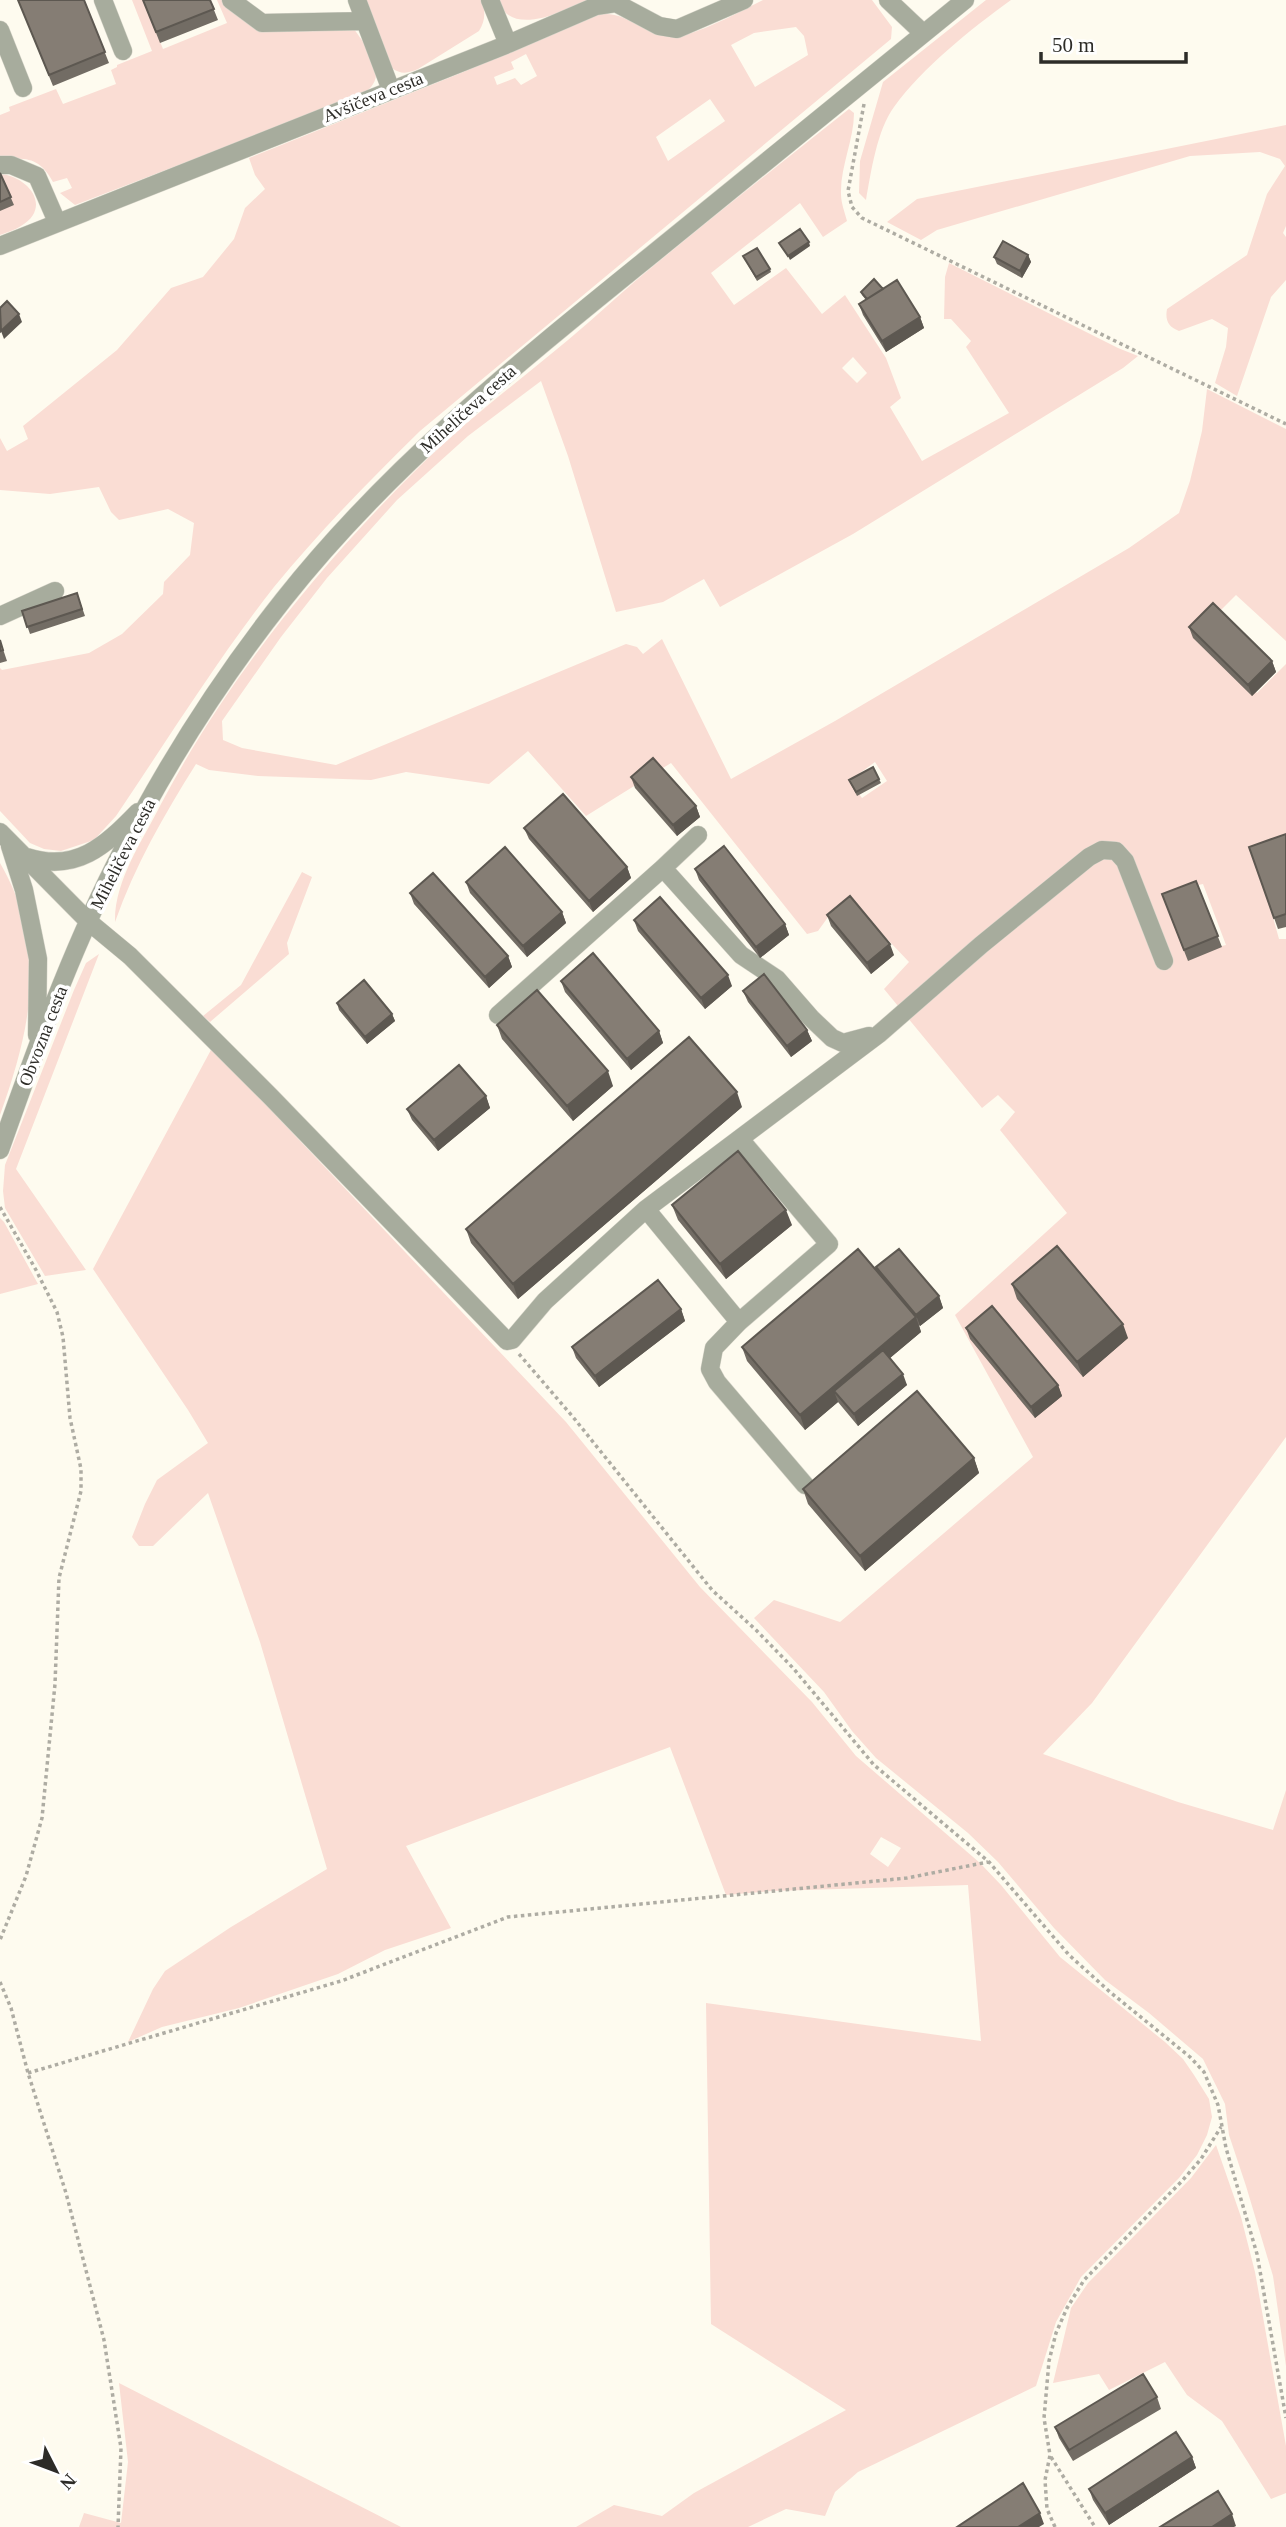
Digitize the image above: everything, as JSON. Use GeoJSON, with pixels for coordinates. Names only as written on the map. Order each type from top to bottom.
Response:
{"type":"FeatureCollection","features":[{"type":"Feature","properties":{"kind":"street"},"geometry":{"type":"LineString","coordinates":[[103,0],[123,51]]}},
{"type":"Feature","properties":{"kind":"street"},"geometry":{"type":"LineString","coordinates":[[231,0],[262,23],[365,21]]}},
{"type":"Feature","properties":{"kind":"street"},"geometry":{"type":"LineString","coordinates":[[357,0],[391,90]]}},
{"type":"Feature","properties":{"kind":"street"},"geometry":{"type":"LineString","coordinates":[[490,0],[508,44]]}},
{"type":"Feature","properties":{"kind":"street","name":"Avšičeva cesta"},"geometry":{"type":"LineString","coordinates":[[0,246],[508,44],[596,6],[620,2],[659,26],[677,29],[744,0]]}},
{"type":"Feature","properties":{"kind":"street"},"geometry":{"type":"LineString","coordinates":[[888,0],[923,33]]}},
{"type":"Feature","properties":{"kind":"street","name":"Miheličeva cesta"},"geometry":{"type":"LineString","coordinates":[[89,922],[114,865],[152,796],[230,671],[335,538],[388,481],[498,381],[965,0]]}},
{"type":"Feature","properties":{"kind":"street"},"geometry":{"type":"LineString","coordinates":[[0,30],[23,88]]}},
{"type":"Feature","properties":{"kind":"street"},"geometry":{"type":"LineString","coordinates":[[0,165],[11,165],[37,176],[57,222]]}},
{"type":"Feature","properties":{"kind":"street"},"geometry":{"type":"LineString","coordinates":[[0,616],[55,591]]}},
{"type":"Feature","properties":{"kind":"street"},"geometry":{"type":"LineString","coordinates":[[23,856],[46,863],[65,863],[90,853],[127,822],[152,796]]}},
{"type":"Feature","properties":{"kind":"street"},"geometry":{"type":"LineString","coordinates":[[498,1014],[698,835]]}},
{"type":"Feature","properties":{"kind":"street"},"geometry":{"type":"LineString","coordinates":[[4,836],[89,922],[130,956],[270,1096],[502,1338],[510,1341],[545,1301],[646,1209],[879,1034],[981,945],[1089,857],[1102,850],[1116,851],[1125,861],[1164,961]]}},
{"type":"Feature","properties":{"kind":"street"},"geometry":{"type":"LineString","coordinates":[[4,836],[24,890],[38,959],[36,1049]]}},
{"type":"Feature","properties":{"kind":"street"},"geometry":{"type":"LineString","coordinates":[[663,868],[741,955],[777,979],[832,1038],[843,1043],[879,1034]]}},
{"type":"Feature","properties":{"kind":"street","name":"Obvozna cesta"},"geometry":{"type":"LineString","coordinates":[[0,1150],[36,1049],[89,922]]}},
{"type":"Feature","properties":{"kind":"street"},"geometry":{"type":"LineString","coordinates":[[740,1139],[830,1244],[714,1348],[710,1369],[717,1382],[805,1485]]}},
{"type":"Feature","properties":{"kind":"street"},"geometry":{"type":"LineString","coordinates":[[646,1209],[740,1322]]}},
{"type":"Feature","properties":{"kind":"path"},"geometry":{"type":"LineString","coordinates":[[864,81],[863,113],[848,191],[852,207],[863,218],[1286,424]]}},
{"type":"Feature","properties":{"kind":"path"},"geometry":{"type":"LineString","coordinates":[[0,1207],[57,1312],[63,1337],[70,1418],[81,1469],[81,1491],[59,1578],[55,1684],[42,1818],[26,1876],[0,1940]]}},
{"type":"Feature","properties":{"kind":"path"},"geometry":{"type":"LineString","coordinates":[[510,1341],[712,1590],[793,1668],[874,1765],[989,1862],[1069,1955],[1190,2057],[1204,2072],[1218,2105],[1221,2127],[1257,2254],[1286,2418]]}},
{"type":"Feature","properties":{"kind":"path"},"geometry":{"type":"LineString","coordinates":[[28,2073],[341,1981],[508,1917],[907,1878],[989,1862]]}},
{"type":"Feature","properties":{"kind":"path"},"geometry":{"type":"LineString","coordinates":[[0,1982],[11,2008],[28,2073],[66,2193],[104,2340],[121,2448],[118,2527]]}},
{"type":"Feature","properties":{"kind":"path"},"geometry":{"type":"LineString","coordinates":[[1055,2527],[1047,2510],[1045,2480],[1050,2455],[1044,2418],[1049,2361],[1056,2333],[1084,2280],[1182,2181],[1201,2159],[1221,2127]]}},
{"type":"Feature","properties":{"kind":"path"},"geometry":{"type":"LineString","coordinates":[[1050,2455],[1095,2527]]}},
{"type":"Feature","properties":{"kind":"shaded area"},"geometry":{"type":"Polygon","coordinates":[[[132,0],[143,0],[163,49],[227,23],[217,0],[222,0],[228,9],[255,26],[354,29],[374,62],[375,79],[363,94],[75,205],[60,193],[72,188],[67,178],[53,182],[37,163],[0,159],[0,115],[10,111],[9,107],[56,89],[63,104],[116,84],[111,70],[152,51],[132,0]]]}},
{"type":"Feature","properties":{"kind":"shaded area"},"geometry":{"type":"Polygon","coordinates":[[[364,0],[482,0],[484,20],[479,31],[418,69],[402,72],[389,64],[364,0]]]}},
{"type":"Feature","properties":{"kind":"shaded area"},"geometry":{"type":"Polygon","coordinates":[[[498,0],[589,0],[548,16],[525,20],[507,14],[498,0]]]}},
{"type":"Feature","properties":{"kind":"shaded area"},"geometry":{"type":"Polygon","coordinates":[[[763,0],[872,0],[892,27],[891,39],[420,431],[382,469],[274,587],[213,671],[116,816],[94,840],[61,851],[44,849],[30,843],[0,811],[0,668],[2,670],[89,653],[122,634],[163,594],[164,582],[190,555],[194,523],[168,509],[119,520],[111,512],[99,487],[50,494],[0,490],[0,438],[7,451],[28,439],[23,426],[117,350],[171,288],[203,277],[234,239],[245,208],[265,189],[255,175],[249,158],[461,73],[596,15],[616,15],[652,32],[672,36],[705,28],[763,0]],[[796,27],[754,33],[731,45],[755,87],[808,55],[804,36],[796,27]],[[526,54],[511,62],[514,69],[494,77],[497,85],[515,78],[521,85],[537,76],[526,54]],[[710,99],[656,137],[668,161],[725,121],[710,99]]]}},
{"type":"Feature","properties":{"kind":"shaded area"},"geometry":{"type":"Polygon","coordinates":[[[986,0],[1011,0],[933,63],[894,107],[879,139],[866,200],[859,193],[860,161],[883,82],[986,0]]]}},
{"type":"Feature","properties":{"kind":"shaded area"},"geometry":{"type":"Polygon","coordinates":[[[849,109],[854,113],[852,133],[841,184],[847,221],[823,237],[800,203],[711,273],[734,305],[786,268],[822,314],[845,295],[886,358],[901,398],[890,407],[922,461],[1009,413],[966,347],[971,341],[951,319],[944,319],[945,277],[949,263],[1138,356],[1123,368],[853,534],[720,607],[704,579],[663,602],[616,612],[568,456],[541,381],[468,436],[397,500],[327,578],[281,637],[222,721],[223,740],[242,748],[336,765],[626,644],[637,647],[643,654],[662,639],[731,779],[1129,548],[1179,513],[1202,431],[1207,389],[1286,429],[1286,641],[1236,595],[1198,633],[1257,693],[1286,664],[1286,835],[1253,846],[1279,939],[1286,939],[1286,1437],[1092,1703],[1043,1754],[1178,1802],[1273,1830],[1286,1790],[1286,2366],[1273,2276],[1229,2135],[1225,2104],[1203,2059],[1105,1980],[1054,1928],[998,1862],[968,1833],[876,1758],[852,1731],[824,1692],[754,1618],[774,1600],[840,1622],[1033,1457],[955,1315],[1067,1213],[1000,1130],[1015,1112],[998,1095],[982,1108],[884,989],[909,962],[854,904],[836,906],[818,931],[807,934],[671,763],[586,816],[528,751],[489,784],[406,772],[371,780],[258,776],[209,770],[196,764],[151,841],[115,922],[124,876],[187,758],[245,669],[277,626],[346,544],[419,467],[492,402],[646,272],[849,109]],[[853,357],[842,368],[857,383],[867,373],[853,357]],[[875,762],[849,781],[862,798],[887,781],[875,762]],[[1203,884],[1169,891],[1188,954],[1226,945],[1203,884]]]}},
{"type":"Feature","properties":{"kind":"shaded area"},"geometry":{"type":"Polygon","coordinates":[[[1286,125],[1286,226],[1283,233],[1286,237],[1286,280],[1271,297],[1237,396],[1215,383],[1226,347],[1228,328],[1212,319],[1179,331],[1168,323],[1167,309],[1247,255],[1267,194],[1285,166],[1280,159],[1260,152],[1190,156],[937,230],[921,240],[887,222],[917,199],[1286,125]]]}},
{"type":"Feature","properties":{"kind":"shaded area"},"geometry":{"type":"Polygon","coordinates":[[[0,174],[20,180],[33,194],[36,202],[30,218],[19,227],[0,235],[0,174]]]}},
{"type":"Feature","properties":{"kind":"shaded area"},"geometry":{"type":"Polygon","coordinates":[[[0,863],[15,894],[25,926],[30,957],[30,988],[20,1051],[0,1115],[0,863]]]}},
{"type":"Feature","properties":{"kind":"shaded area"},"geometry":{"type":"Polygon","coordinates":[[[302,872],[312,877],[287,943],[289,954],[210,1022],[203,1016],[241,985],[302,872]]]}},
{"type":"Feature","properties":{"kind":"shaded area"},"geometry":{"type":"Polygon","coordinates":[[[99,954],[16,1169],[86,1270],[45,1276],[5,1208],[5,1165],[86,963],[99,954]]]}},
{"type":"Feature","properties":{"kind":"shaded area"},"geometry":{"type":"Polygon","coordinates":[[[212,1048],[566,1422],[700,1587],[812,1702],[856,1756],[980,1863],[1060,1957],[1183,2059],[1209,2099],[1212,2117],[1207,2135],[1197,2155],[1179,2178],[1081,2277],[1056,2322],[1036,2386],[858,2472],[835,2492],[825,2516],[786,2509],[748,2527],[576,2527],[614,2505],[662,2516],[694,2493],[846,2410],[711,2324],[706,2003],[981,2041],[968,1885],[726,1895],[670,1747],[406,1846],[451,1928],[385,1950],[338,1974],[239,2008],[162,2027],[128,2042],[153,1989],[165,1971],[327,1869],[260,1642],[208,1493],[153,1546],[139,1546],[132,1537],[157,1480],[208,1443],[93,1269],[212,1048]],[[881,1837],[870,1854],[888,1867],[901,1848],[881,1837]]]}},
{"type":"Feature","properties":{"kind":"shaded area"},"geometry":{"type":"Polygon","coordinates":[[[0,1218],[4,1222],[38,1284],[0,1294],[0,1218]]]}},
{"type":"Feature","properties":{"kind":"shaded area"},"geometry":{"type":"Polygon","coordinates":[[[1216,2145],[1241,2217],[1255,2272],[1286,2446],[1286,2493],[1271,2499],[1222,2421],[1187,2395],[1165,2362],[1109,2390],[1099,2374],[1053,2383],[1071,2308],[1088,2283],[1191,2178],[1216,2145]]]}},
{"type":"Feature","properties":{"kind":"shaded area"},"geometry":{"type":"Polygon","coordinates":[[[119,2383],[401,2527],[79,2527],[84,2513],[121,2523],[128,2462],[119,2383]]]}},
{"type":"Feature","properties":{"kind":"building"},"geometry":{"type":"Polygon","coordinates":[[[18,0],[84,0],[105,52],[49,75],[18,0]]]}},
{"type":"Feature","properties":{"kind":"building"},"geometry":{"type":"Polygon","coordinates":[[[143,0],[210,0],[214,9],[156,32],[143,0]]]}},
{"type":"Feature","properties":{"kind":"building"},"geometry":{"type":"Polygon","coordinates":[[[0,173],[11,197],[0,202],[0,173]]]}},
{"type":"Feature","properties":{"kind":"building"},"geometry":{"type":"Polygon","coordinates":[[[800,229],[809,242],[788,256],[779,243],[800,229]]]}},
{"type":"Feature","properties":{"kind":"building"},"geometry":{"type":"Polygon","coordinates":[[[1003,241],[1028,255],[1020,271],[994,257],[1003,241]]]}},
{"type":"Feature","properties":{"kind":"building"},"geometry":{"type":"Polygon","coordinates":[[[757,248],[770,269],[756,277],[743,256],[757,248]]]}},
{"type":"Feature","properties":{"kind":"building"},"geometry":{"type":"Polygon","coordinates":[[[874,279],[883,289],[867,299],[861,292],[874,279]]]}},
{"type":"Feature","properties":{"kind":"building"},"geometry":{"type":"Polygon","coordinates":[[[897,280],[920,317],[882,341],[859,304],[897,280]]]}},
{"type":"Feature","properties":{"kind":"building"},"geometry":{"type":"Polygon","coordinates":[[[7,301],[19,314],[1,331],[0,308],[7,301]]]}},
{"type":"Feature","properties":{"kind":"building"},"geometry":{"type":"Polygon","coordinates":[[[77,593],[82,609],[27,627],[22,611],[77,593]]]}},
{"type":"Feature","properties":{"kind":"building"},"geometry":{"type":"Polygon","coordinates":[[[1213,603],[1272,661],[1248,685],[1189,627],[1213,603]]]}},
{"type":"Feature","properties":{"kind":"building"},"geometry":{"type":"Polygon","coordinates":[[[653,758],[696,806],[673,825],[631,777],[653,758]]]}},
{"type":"Feature","properties":{"kind":"building"},"geometry":{"type":"Polygon","coordinates":[[[873,767],[879,779],[856,792],[849,780],[873,767]]]}},
{"type":"Feature","properties":{"kind":"building"},"geometry":{"type":"Polygon","coordinates":[[[563,794],[627,867],[589,901],[524,828],[563,794]]]}},
{"type":"Feature","properties":{"kind":"building"},"geometry":{"type":"Polygon","coordinates":[[[1286,834],[1286,914],[1274,918],[1249,847],[1286,834]]]}},
{"type":"Feature","properties":{"kind":"building"},"geometry":{"type":"Polygon","coordinates":[[[724,846],[785,924],[756,947],[695,869],[724,846]]]}},
{"type":"Feature","properties":{"kind":"building"},"geometry":{"type":"Polygon","coordinates":[[[505,847],[562,912],[523,946],[466,882],[505,847]]]}},
{"type":"Feature","properties":{"kind":"building"},"geometry":{"type":"Polygon","coordinates":[[[433,873],[508,956],[485,977],[410,893],[433,873]]]}},
{"type":"Feature","properties":{"kind":"building"},"geometry":{"type":"Polygon","coordinates":[[[1196,881],[1218,936],[1184,950],[1162,894],[1196,881]]]}},
{"type":"Feature","properties":{"kind":"building"},"geometry":{"type":"Polygon","coordinates":[[[850,896],[890,944],[867,963],[827,915],[850,896]]]}},
{"type":"Feature","properties":{"kind":"building"},"geometry":{"type":"Polygon","coordinates":[[[660,897],[728,975],[701,998],[634,920],[660,897]]]}},
{"type":"Feature","properties":{"kind":"building"},"geometry":{"type":"Polygon","coordinates":[[[593,953],[659,1031],[627,1059],[561,981],[593,953]]]}},
{"type":"Feature","properties":{"kind":"building"},"geometry":{"type":"Polygon","coordinates":[[[764,974],[807,1030],[787,1046],[743,991],[764,974]]]}},
{"type":"Feature","properties":{"kind":"building"},"geometry":{"type":"Polygon","coordinates":[[[364,980],[392,1014],[365,1037],[337,1003],[364,980]]]}},
{"type":"Feature","properties":{"kind":"building"},"geometry":{"type":"Polygon","coordinates":[[[537,990],[608,1071],[567,1106],[497,1025],[537,990]]]}},
{"type":"Feature","properties":{"kind":"building"},"geometry":{"type":"Polygon","coordinates":[[[689,1037],[737,1092],[513,1284],[466,1229],[689,1037]]]}},
{"type":"Feature","properties":{"kind":"building"},"geometry":{"type":"Polygon","coordinates":[[[459,1065],[486,1096],[434,1140],[407,1109],[459,1065]]]}},
{"type":"Feature","properties":{"kind":"building"},"geometry":{"type":"Polygon","coordinates":[[[738,1151],[786,1210],[720,1264],[672,1205],[738,1151]]]}},
{"type":"Feature","properties":{"kind":"building"},"geometry":{"type":"Polygon","coordinates":[[[1057,1246],[1123,1324],[1077,1362],[1012,1284],[1057,1246]]]}},
{"type":"Feature","properties":{"kind":"building"},"geometry":{"type":"Polygon","coordinates":[[[858,1249],[916,1317],[800,1415],[742,1347],[858,1249]]]}},
{"type":"Feature","properties":{"kind":"building"},"geometry":{"type":"Polygon","coordinates":[[[899,1249],[939,1296],[916,1315],[876,1267],[899,1249]]]}},
{"type":"Feature","properties":{"kind":"building"},"geometry":{"type":"Polygon","coordinates":[[[658,1280],[681,1309],[595,1376],[572,1347],[658,1280]]]}},
{"type":"Feature","properties":{"kind":"building"},"geometry":{"type":"Polygon","coordinates":[[[992,1306],[1058,1385],[1031,1407],[966,1328],[992,1306]]]}},
{"type":"Feature","properties":{"kind":"building"},"geometry":{"type":"Polygon","coordinates":[[[883,1350],[903,1374],[854,1414],[834,1391],[883,1350]]]}},
{"type":"Feature","properties":{"kind":"building"},"geometry":{"type":"Polygon","coordinates":[[[917,1391],[974,1458],[860,1556],[803,1489],[917,1391]]]}},
{"type":"Feature","properties":{"kind":"building"},"geometry":{"type":"Polygon","coordinates":[[[1143,2374],[1157,2397],[1069,2450],[1055,2427],[1143,2374]]]}},
{"type":"Feature","properties":{"kind":"building"},"geometry":{"type":"Polygon","coordinates":[[[1176,2432],[1192,2457],[1105,2513],[1089,2489],[1176,2432]]]}},
{"type":"Feature","properties":{"kind":"building"},"geometry":{"type":"Polygon","coordinates":[[[1023,2483],[1040,2513],[1018,2527],[957,2527],[1023,2483]]]}},
{"type":"Feature","properties":{"kind":"building"},"geometry":{"type":"Polygon","coordinates":[[[1218,2491],[1232,2514],[1212,2527],[1160,2527],[1218,2491]]]}}]}
